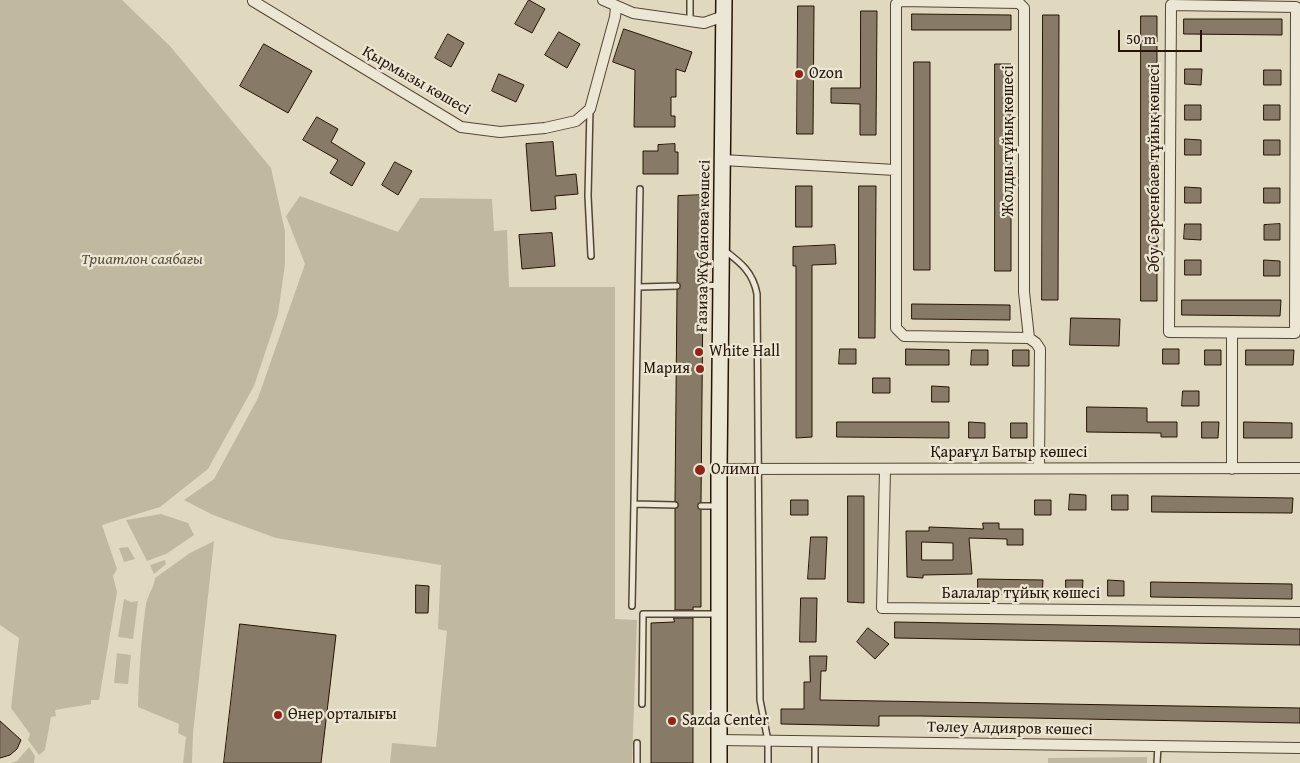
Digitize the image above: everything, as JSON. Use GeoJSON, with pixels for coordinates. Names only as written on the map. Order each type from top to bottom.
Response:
{"type":"FeatureCollection","features":[{"type":"Feature","properties":{"kind":"street"},"geometry":{"type":"LineString","coordinates":[[603,0],[633,14],[704,23],[724,16]]}},
{"type":"Feature","properties":{"kind":"street","name":"Ғазиза Жұбанова көшесі"},"geometry":{"type":"LineString","coordinates":[[719,763],[719,470],[724,0]]}},
{"type":"Feature","properties":{"kind":"street","name":"Қырмызы көшесі"},"geometry":{"type":"LineString","coordinates":[[253,1],[461,127],[500,132],[545,128],[576,121],[590,109]]}},
{"type":"Feature","properties":{"kind":"street","name":"Жолды тұйық көшесі"},"geometry":{"type":"LineString","coordinates":[[1029,338],[1024,292],[1024,8],[1019,3],[900,1],[896,4],[896,328],[904,336],[1029,338],[1036,343],[1040,349],[1039,468]]}},
{"type":"Feature","properties":{"kind":"street","name":"Әбу Сәрсенбаев тұйық көшесі"},"geometry":{"type":"LineString","coordinates":[[1234,3],[1296,6],[1298,170],[1295,333],[1169,332],[1171,5],[1234,3]]}},
{"type":"Feature","properties":{"kind":"street"},"geometry":{"type":"LineString","coordinates":[[590,109],[615,17],[616,7]]}},
{"type":"Feature","properties":{"kind":"street"},"geometry":{"type":"LineString","coordinates":[[723,160],[895,170]]}},
{"type":"Feature","properties":{"kind":"street"},"geometry":{"type":"LineString","coordinates":[[1232,334],[1232,469]]}},
{"type":"Feature","properties":{"kind":"street","name":"Қарағұл Батыр көшесі"},"geometry":{"type":"LineString","coordinates":[[719,470],[1300,468]]}},
{"type":"Feature","properties":{"kind":"street","name":"Балалар тұйық көшесі"},"geometry":{"type":"LineString","coordinates":[[885,469],[882,608],[1300,612]]}},
{"type":"Feature","properties":{"kind":"street","name":"Төлеу Алдияров көшесі"},"geometry":{"type":"LineString","coordinates":[[719,740],[1300,748]]}},
{"type":"Feature","properties":{"kind":"lane"},"geometry":{"type":"LineString","coordinates":[[690,0],[690,21]]}},
{"type":"Feature","properties":{"kind":"lane"},"geometry":{"type":"LineString","coordinates":[[590,109],[588,196],[590,256]]}},
{"type":"Feature","properties":{"kind":"lane"},"geometry":{"type":"LineString","coordinates":[[632,606],[640,188]]}},
{"type":"Feature","properties":{"kind":"lane"},"geometry":{"type":"LineString","coordinates":[[722,248],[746,267],[754,280],[758,294],[760,700],[768,741],[768,763]]}},
{"type":"Feature","properties":{"kind":"lane"},"geometry":{"type":"LineString","coordinates":[[703,286],[721,285]]}},
{"type":"Feature","properties":{"kind":"lane"},"geometry":{"type":"LineString","coordinates":[[638,287],[677,286]]}},
{"type":"Feature","properties":{"kind":"lane"},"geometry":{"type":"LineString","coordinates":[[634,504],[675,505]]}},
{"type":"Feature","properties":{"kind":"lane"},"geometry":{"type":"LineString","coordinates":[[701,506],[719,506]]}},
{"type":"Feature","properties":{"kind":"lane"},"geometry":{"type":"LineString","coordinates":[[642,704],[643,614],[719,614]]}},
{"type":"Feature","properties":{"kind":"lane"},"geometry":{"type":"LineString","coordinates":[[815,742],[815,763]]}},
{"type":"Feature","properties":{"kind":"lane"},"geometry":{"type":"LineString","coordinates":[[637,743],[637,763]]}},
{"type":"Feature","properties":{"kind":"lane"},"geometry":{"type":"LineString","coordinates":[[1158,746],[1158,763]]}},
{"type":"Feature","properties":{"kind":"green space","name":"Триатлон саябағы"},"geometry":{"type":"Polygon","coordinates":[[[0,0],[122,0],[170,46],[271,168],[285,231],[285,264],[278,314],[254,386],[208,469],[160,507],[102,525],[117,569],[113,576],[117,592],[99,700],[91,700],[91,704],[55,710],[56,716],[51,717],[45,750],[39,755],[28,740],[30,734],[11,708],[19,638],[0,625],[0,0]]]}},
{"type":"Feature","properties":{"kind":"green space"},"geometry":{"type":"Polygon","coordinates":[[[300,196],[398,232],[420,198],[492,199],[494,231],[507,230],[509,287],[615,287],[615,619],[637,620],[632,763],[390,763],[392,743],[436,747],[447,631],[438,629],[441,565],[276,538],[213,515],[184,500],[214,479],[258,398],[305,264],[286,216],[300,196]]]}},
{"type":"Feature","properties":{"kind":"green space"},"geometry":{"type":"Polygon","coordinates":[[[161,514],[188,523],[194,535],[166,554],[147,561],[126,520],[161,514]]]}},
{"type":"Feature","properties":{"kind":"green space"},"geometry":{"type":"Polygon","coordinates":[[[214,541],[193,733],[192,763],[183,763],[186,737],[178,733],[179,724],[138,707],[140,655],[146,604],[155,578],[190,553],[214,541]]]}},
{"type":"Feature","properties":{"kind":"green space"},"geometry":{"type":"Polygon","coordinates":[[[128,547],[135,559],[124,562],[119,548],[128,547]]]}},
{"type":"Feature","properties":{"kind":"green space"},"geometry":{"type":"Polygon","coordinates":[[[165,560],[166,564],[154,574],[150,565],[165,560]]]}},
{"type":"Feature","properties":{"kind":"green space"},"geometry":{"type":"Polygon","coordinates":[[[124,599],[131,602],[138,601],[133,639],[118,637],[124,599]]]}},
{"type":"Feature","properties":{"kind":"green space"},"geometry":{"type":"Polygon","coordinates":[[[117,653],[131,655],[128,684],[114,683],[117,653]]]}},
{"type":"Feature","properties":{"kind":"green space"},"geometry":{"type":"Polygon","coordinates":[[[29,747],[35,756],[34,763],[11,763],[17,761],[29,747]]]}},
{"type":"Feature","properties":{"kind":"green space"},"geometry":{"type":"Polygon","coordinates":[[[1147,757],[1147,763],[1048,763],[1048,758],[1147,757]]]}},
{"type":"Feature","properties":{"kind":"building"},"geometry":{"type":"Polygon","coordinates":[[[529,0],[545,9],[532,33],[515,24],[529,0]]]}},
{"type":"Feature","properties":{"kind":"building"},"geometry":{"type":"Polygon","coordinates":[[[798,6],[814,6],[813,134],[797,134],[798,6]]]}},
{"type":"Feature","properties":{"kind":"building"},"geometry":{"type":"Polygon","coordinates":[[[861,11],[877,11],[876,135],[860,135],[860,104],[831,103],[831,88],[860,88],[861,11]]]}},
{"type":"Feature","properties":{"kind":"building"},"geometry":{"type":"Polygon","coordinates":[[[912,14],[1011,15],[1011,30],[912,30],[912,14]]]}},
{"type":"Feature","properties":{"kind":"building"},"geometry":{"type":"Polygon","coordinates":[[[1043,15],[1059,15],[1058,300],[1042,300],[1043,15]]]}},
{"type":"Feature","properties":{"kind":"building"},"geometry":{"type":"Polygon","coordinates":[[[1141,16],[1157,16],[1157,301],[1141,301],[1141,16]]]}},
{"type":"Feature","properties":{"kind":"building"},"geometry":{"type":"Polygon","coordinates":[[[1184,19],[1282,19],[1282,35],[1184,34],[1184,19]]]}},
{"type":"Feature","properties":{"kind":"building"},"geometry":{"type":"Polygon","coordinates":[[[624,29],[692,52],[685,72],[676,69],[676,97],[671,97],[671,116],[675,116],[675,127],[634,127],[635,70],[613,62],[624,29]]]}},
{"type":"Feature","properties":{"kind":"building"},"geometry":{"type":"Polygon","coordinates":[[[559,32],[580,44],[567,68],[545,55],[559,32]]]}},
{"type":"Feature","properties":{"kind":"building"},"geometry":{"type":"Polygon","coordinates":[[[448,34],[464,43],[451,67],[435,58],[448,34]]]}},
{"type":"Feature","properties":{"kind":"building"},"geometry":{"type":"Polygon","coordinates":[[[264,44],[312,71],[288,113],[240,86],[264,44]]]}},
{"type":"Feature","properties":{"kind":"building"},"geometry":{"type":"Polygon","coordinates":[[[914,62],[930,62],[930,270],[914,270],[914,62]]]}},
{"type":"Feature","properties":{"kind":"building"},"geometry":{"type":"Polygon","coordinates":[[[995,64],[1011,64],[1011,271],[995,271],[995,64]]]}},
{"type":"Feature","properties":{"kind":"building"},"geometry":{"type":"Polygon","coordinates":[[[1185,69],[1202,69],[1201,85],[1185,84],[1185,69]]]}},
{"type":"Feature","properties":{"kind":"building"},"geometry":{"type":"Polygon","coordinates":[[[1264,70],[1281,70],[1281,85],[1264,85],[1264,70]]]}},
{"type":"Feature","properties":{"kind":"building"},"geometry":{"type":"Polygon","coordinates":[[[499,74],[524,85],[516,102],[492,91],[499,74]]]}},
{"type":"Feature","properties":{"kind":"building"},"geometry":{"type":"Polygon","coordinates":[[[1185,105],[1201,105],[1201,120],[1185,120],[1185,105]]]}},
{"type":"Feature","properties":{"kind":"building"},"geometry":{"type":"Polygon","coordinates":[[[1264,105],[1280,105],[1280,120],[1264,120],[1264,105]]]}},
{"type":"Feature","properties":{"kind":"building"},"geometry":{"type":"Polygon","coordinates":[[[317,117],[338,129],[331,142],[365,163],[352,186],[330,173],[338,160],[303,140],[317,117]]]}},
{"type":"Feature","properties":{"kind":"building"},"geometry":{"type":"Polygon","coordinates":[[[1185,139],[1201,140],[1201,155],[1185,155],[1185,139]]]}},
{"type":"Feature","properties":{"kind":"building"},"geometry":{"type":"Polygon","coordinates":[[[1264,140],[1280,140],[1280,155],[1264,155],[1264,140]]]}},
{"type":"Feature","properties":{"kind":"building"},"geometry":{"type":"Polygon","coordinates":[[[553,142],[556,176],[576,174],[578,194],[555,196],[556,209],[531,211],[526,144],[553,142]]]}},
{"type":"Feature","properties":{"kind":"building"},"geometry":{"type":"Polygon","coordinates":[[[675,144],[675,152],[678,152],[678,174],[643,174],[643,151],[658,151],[658,145],[675,144]]]}},
{"type":"Feature","properties":{"kind":"building"},"geometry":{"type":"Polygon","coordinates":[[[395,162],[412,171],[398,195],[382,185],[395,162]]]}},
{"type":"Feature","properties":{"kind":"building"},"geometry":{"type":"Polygon","coordinates":[[[796,186],[812,186],[812,227],[796,227],[796,186]]]}},
{"type":"Feature","properties":{"kind":"building"},"geometry":{"type":"Polygon","coordinates":[[[859,186],[876,186],[875,338],[859,338],[859,186]]]}},
{"type":"Feature","properties":{"kind":"building"},"geometry":{"type":"Polygon","coordinates":[[[1185,187],[1201,188],[1201,203],[1185,203],[1185,187]]]}},
{"type":"Feature","properties":{"kind":"building"},"geometry":{"type":"Polygon","coordinates":[[[1264,188],[1280,188],[1280,203],[1264,203],[1264,188]]]}},
{"type":"Feature","properties":{"kind":"building"},"geometry":{"type":"Polygon","coordinates":[[[704,195],[703,282],[699,286],[703,290],[701,502],[697,506],[701,510],[701,607],[693,607],[693,610],[675,610],[675,509],[679,505],[675,501],[677,290],[681,286],[677,282],[678,196],[704,195]]]}},
{"type":"Feature","properties":{"kind":"building"},"geometry":{"type":"Polygon","coordinates":[[[1185,224],[1201,224],[1201,240],[1184,239],[1185,224]]]}},
{"type":"Feature","properties":{"kind":"building"},"geometry":{"type":"Polygon","coordinates":[[[1280,224],[1280,240],[1264,240],[1264,225],[1280,224]]]}},
{"type":"Feature","properties":{"kind":"building"},"geometry":{"type":"Polygon","coordinates":[[[552,233],[555,266],[522,269],[519,235],[552,233]]]}},
{"type":"Feature","properties":{"kind":"building"},"geometry":{"type":"Polygon","coordinates":[[[835,245],[836,264],[812,265],[812,437],[796,438],[796,266],[793,266],[793,247],[835,245]]]}},
{"type":"Feature","properties":{"kind":"building"},"geometry":{"type":"Polygon","coordinates":[[[1185,260],[1201,260],[1201,275],[1185,275],[1185,260]]]}},
{"type":"Feature","properties":{"kind":"building"},"geometry":{"type":"Polygon","coordinates":[[[1264,260],[1280,261],[1280,276],[1264,276],[1264,260]]]}},
{"type":"Feature","properties":{"kind":"building"},"geometry":{"type":"Polygon","coordinates":[[[1182,300],[1281,300],[1280,316],[1182,315],[1182,300]]]}},
{"type":"Feature","properties":{"kind":"building"},"geometry":{"type":"Polygon","coordinates":[[[912,304],[1010,305],[1010,320],[912,319],[912,304]]]}},
{"type":"Feature","properties":{"kind":"building"},"geometry":{"type":"Polygon","coordinates":[[[1071,318],[1120,319],[1119,346],[1070,345],[1071,318]]]}},
{"type":"Feature","properties":{"kind":"building"},"geometry":{"type":"Polygon","coordinates":[[[840,349],[856,349],[856,364],[839,364],[840,349]]]}},
{"type":"Feature","properties":{"kind":"building"},"geometry":{"type":"Polygon","coordinates":[[[906,349],[949,350],[949,365],[906,365],[906,349]]]}},
{"type":"Feature","properties":{"kind":"building"},"geometry":{"type":"Polygon","coordinates":[[[1163,349],[1179,349],[1179,364],[1163,364],[1163,349]]]}},
{"type":"Feature","properties":{"kind":"building"},"geometry":{"type":"Polygon","coordinates":[[[972,350],[988,350],[988,365],[971,365],[972,350]]]}},
{"type":"Feature","properties":{"kind":"building"},"geometry":{"type":"Polygon","coordinates":[[[1013,350],[1029,350],[1029,366],[1013,366],[1013,350]]]}},
{"type":"Feature","properties":{"kind":"building"},"geometry":{"type":"Polygon","coordinates":[[[1205,350],[1221,350],[1221,365],[1205,365],[1205,350]]]}},
{"type":"Feature","properties":{"kind":"building"},"geometry":{"type":"Polygon","coordinates":[[[1246,350],[1294,350],[1293,365],[1246,365],[1246,350]]]}},
{"type":"Feature","properties":{"kind":"building"},"geometry":{"type":"Polygon","coordinates":[[[873,378],[890,378],[890,393],[873,393],[873,378]]]}},
{"type":"Feature","properties":{"kind":"building"},"geometry":{"type":"Polygon","coordinates":[[[932,386],[949,387],[949,402],[932,402],[932,386]]]}},
{"type":"Feature","properties":{"kind":"building"},"geometry":{"type":"Polygon","coordinates":[[[1183,391],[1199,391],[1199,406],[1182,406],[1183,391]]]}},
{"type":"Feature","properties":{"kind":"building"},"geometry":{"type":"Polygon","coordinates":[[[1087,407],[1147,408],[1147,422],[1177,422],[1177,437],[1161,437],[1161,433],[1087,432],[1087,407]]]}},
{"type":"Feature","properties":{"kind":"building"},"geometry":{"type":"Polygon","coordinates":[[[837,422],[949,422],[949,438],[837,437],[837,422]]]}},
{"type":"Feature","properties":{"kind":"building"},"geometry":{"type":"Polygon","coordinates":[[[969,422],[985,423],[985,438],[969,438],[969,422]]]}},
{"type":"Feature","properties":{"kind":"building"},"geometry":{"type":"Polygon","coordinates":[[[1202,422],[1219,422],[1218,438],[1202,438],[1202,422]]]}},
{"type":"Feature","properties":{"kind":"building"},"geometry":{"type":"Polygon","coordinates":[[[1244,422],[1292,423],[1292,438],[1244,438],[1244,422]]]}},
{"type":"Feature","properties":{"kind":"building"},"geometry":{"type":"Polygon","coordinates":[[[1011,423],[1027,423],[1027,438],[1011,438],[1011,423]]]}},
{"type":"Feature","properties":{"kind":"building"},"geometry":{"type":"Polygon","coordinates":[[[1070,494],[1086,495],[1086,510],[1069,510],[1070,494]]]}},
{"type":"Feature","properties":{"kind":"building"},"geometry":{"type":"Polygon","coordinates":[[[1112,495],[1128,495],[1128,510],[1112,510],[1112,495]]]}},
{"type":"Feature","properties":{"kind":"building"},"geometry":{"type":"Polygon","coordinates":[[[848,496],[864,496],[864,603],[848,602],[848,496]]]}},
{"type":"Feature","properties":{"kind":"building"},"geometry":{"type":"Polygon","coordinates":[[[1152,496],[1293,498],[1292,513],[1152,512],[1152,496]]]}},
{"type":"Feature","properties":{"kind":"building"},"geometry":{"type":"Polygon","coordinates":[[[791,500],[808,500],[808,515],[791,515],[791,500]]]}},
{"type":"Feature","properties":{"kind":"building"},"geometry":{"type":"Polygon","coordinates":[[[1035,500],[1051,500],[1051,515],[1035,515],[1035,500]]]}},
{"type":"Feature","properties":{"kind":"building"},"geometry":{"type":"Polygon","coordinates":[[[983,523],[999,523],[999,529],[1023,529],[1023,545],[1007,545],[1007,539],[969,538],[972,574],[923,575],[923,578],[907,577],[906,531],[929,531],[929,527],[983,529],[983,523]],[[922,542],[922,560],[953,560],[953,543],[922,542]]]}},
{"type":"Feature","properties":{"kind":"building"},"geometry":{"type":"Polygon","coordinates":[[[811,537],[827,537],[825,579],[808,579],[811,537]]]}},
{"type":"Feature","properties":{"kind":"building"},"geometry":{"type":"Polygon","coordinates":[[[978,579],[1043,580],[1042,595],[978,594],[978,579]]]}},
{"type":"Feature","properties":{"kind":"building"},"geometry":{"type":"Polygon","coordinates":[[[1066,580],[1083,580],[1082,596],[1066,596],[1066,580]]]}},
{"type":"Feature","properties":{"kind":"building"},"geometry":{"type":"Polygon","coordinates":[[[1108,580],[1124,581],[1124,596],[1108,596],[1108,580]]]}},
{"type":"Feature","properties":{"kind":"building"},"geometry":{"type":"Polygon","coordinates":[[[1151,582],[1292,584],[1292,599],[1151,597],[1151,582]]]}},
{"type":"Feature","properties":{"kind":"building"},"geometry":{"type":"Polygon","coordinates":[[[416,585],[429,586],[428,613],[416,613],[416,585]]]}},
{"type":"Feature","properties":{"kind":"building"},"geometry":{"type":"Polygon","coordinates":[[[801,598],[817,598],[816,642],[800,642],[801,598]]]}},
{"type":"Feature","properties":{"kind":"building","name":"Sazda Center"},"geometry":{"type":"Polygon","coordinates":[[[674,618],[693,618],[693,763],[651,763],[651,623],[674,622],[674,618]]]}},
{"type":"Feature","properties":{"kind":"building"},"geometry":{"type":"Polygon","coordinates":[[[895,622],[1300,629],[1300,645],[895,638],[895,622]]]}},
{"type":"Feature","properties":{"kind":"building","name":"Өнер орталығы"},"geometry":{"type":"Polygon","coordinates":[[[240,624],[336,635],[321,763],[224,763],[240,624]]]}},
{"type":"Feature","properties":{"kind":"building"},"geometry":{"type":"Polygon","coordinates":[[[868,628],[889,644],[875,659],[857,642],[868,628]]]}},
{"type":"Feature","properties":{"kind":"building"},"geometry":{"type":"Polygon","coordinates":[[[810,656],[827,656],[826,671],[821,671],[820,700],[1300,708],[1300,723],[879,716],[879,726],[781,724],[781,709],[804,709],[804,682],[810,682],[810,656]]]}},
{"type":"Feature","properties":{"kind":"building"},"geometry":{"type":"Polygon","coordinates":[[[0,721],[21,740],[17,749],[10,755],[0,758],[0,721]]]}},
{"type":"Feature","properties":{"kind":"place","name":"Ozon"},"geometry":{"type":"Point","coordinates":[799,74]}},
{"type":"Feature","properties":{"kind":"place","name":"White Hall"},"geometry":{"type":"Point","coordinates":[699,352]}},
{"type":"Feature","properties":{"kind":"place","name":"Мария"},"geometry":{"type":"Point","coordinates":[700,369]}},
{"type":"Feature","properties":{"kind":"place","name":"Олимп"},"geometry":{"type":"Point","coordinates":[700,470]}},
{"type":"Feature","properties":{"kind":"place","name":"Өнер орталығы"},"geometry":{"type":"Point","coordinates":[278,715]}},
{"type":"Feature","properties":{"kind":"place","name":"Sazda Center"},"geometry":{"type":"Point","coordinates":[672,721]}}]}
